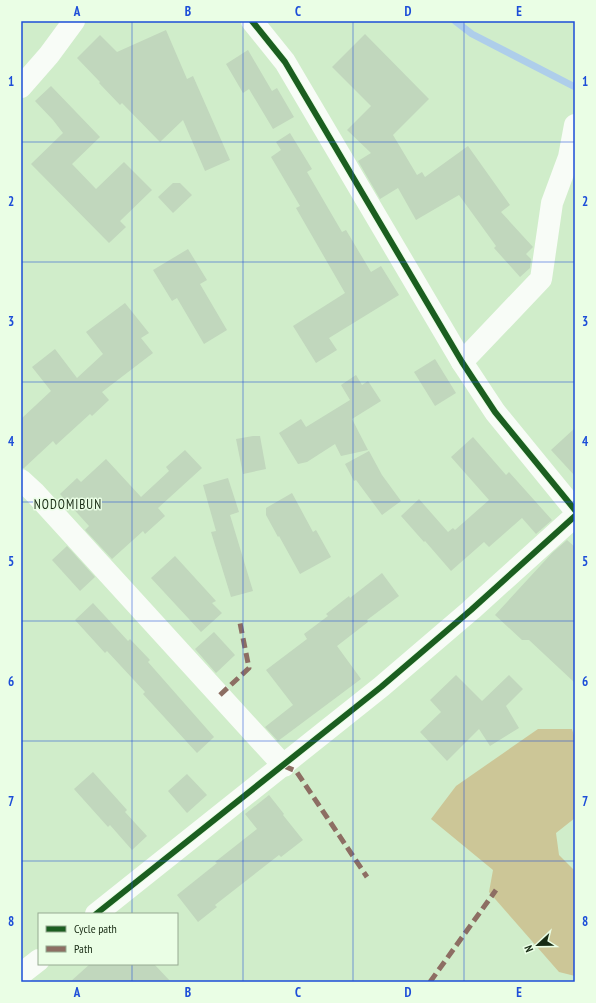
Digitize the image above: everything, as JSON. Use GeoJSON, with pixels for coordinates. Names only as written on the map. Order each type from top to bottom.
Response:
{"type":"FeatureCollection","features":[{"type":"Feature","properties":{"kind":"street"},"geometry":{"type":"LineString","coordinates":[[21,87],[49,55],[74,21]]}},
{"type":"Feature","properties":{"kind":"street"},"geometry":{"type":"LineString","coordinates":[[252,21],[285,62],[462,362],[495,412],[575,510]]}},
{"type":"Feature","properties":{"kind":"street"},"geometry":{"type":"LineString","coordinates":[[462,362],[541,279],[552,203],[569,157],[575,125]]}},
{"type":"Feature","properties":{"kind":"street"},"geometry":{"type":"LineString","coordinates":[[21,480],[40,498],[284,766]]}},
{"type":"Feature","properties":{"kind":"street"},"geometry":{"type":"LineString","coordinates":[[97,913],[284,766],[381,687],[471,610],[575,516]]}},
{"type":"Feature","properties":{"kind":"street"},"geometry":{"type":"LineString","coordinates":[[21,974],[38,961]]}},
{"type":"Feature","properties":{"kind":"shaded area"},"geometry":{"type":"Polygon","coordinates":[[[538,729],[572,729],[575,739],[575,818],[556,833],[559,855],[575,871],[575,976],[559,972],[489,892],[493,870],[431,819],[456,786],[538,729]]]}},
{"type":"Feature","properties":{"kind":"building"},"geometry":{"type":"Polygon","coordinates":[[[166,30],[187,79],[193,76],[230,160],[205,171],[183,120],[160,142],[122,103],[120,105],[77,58],[100,35],[117,52],[166,30]]]}},
{"type":"Feature","properties":{"kind":"building"},"geometry":{"type":"Polygon","coordinates":[[[365,34],[429,99],[393,135],[417,175],[422,172],[425,177],[468,146],[510,205],[501,212],[533,247],[526,254],[531,259],[530,268],[520,277],[494,248],[496,246],[459,195],[416,220],[398,188],[380,199],[358,161],[371,153],[347,130],[371,106],[332,67],[365,34]]]}},
{"type":"Feature","properties":{"kind":"building"},"geometry":{"type":"Polygon","coordinates":[[[248,50],[272,91],[277,88],[294,117],[273,129],[249,89],[243,93],[226,64],[248,50]]]}},
{"type":"Feature","properties":{"kind":"building"},"geometry":{"type":"Polygon","coordinates":[[[51,86],[100,137],[72,164],[96,189],[124,162],[152,190],[120,221],[126,227],[109,243],[31,164],[63,133],[35,101],[51,86]]]}},
{"type":"Feature","properties":{"kind":"building"},"geometry":{"type":"Polygon","coordinates":[[[290,133],[312,169],[307,172],[342,232],[346,230],[371,272],[381,266],[399,295],[329,338],[337,350],[316,363],[293,326],[345,293],[296,208],[300,206],[271,157],[281,150],[276,142],[290,133]]]}},
{"type":"Feature","properties":{"kind":"building"},"geometry":{"type":"Polygon","coordinates":[[[173,183],[180,183],[192,195],[173,213],[158,197],[173,183]]]}},
{"type":"Feature","properties":{"kind":"building"},"geometry":{"type":"Polygon","coordinates":[[[188,249],[207,280],[200,284],[227,330],[204,344],[177,298],[172,301],[153,270],[188,249]]]}},
{"type":"Feature","properties":{"kind":"building"},"geometry":{"type":"Polygon","coordinates":[[[125,303],[149,333],[141,338],[153,353],[102,392],[109,400],[92,416],[90,414],[56,445],[53,441],[24,468],[21,468],[21,419],[51,391],[32,367],[55,349],[77,378],[103,354],[86,332],[125,303]]]}},
{"type":"Feature","properties":{"kind":"building"},"geometry":{"type":"Polygon","coordinates":[[[435,359],[456,393],[435,406],[414,372],[435,359]]]}},
{"type":"Feature","properties":{"kind":"building"},"geometry":{"type":"Polygon","coordinates":[[[356,375],[362,385],[368,381],[381,401],[352,419],[368,450],[341,456],[335,444],[307,462],[298,464],[279,433],[301,419],[306,427],[350,400],[341,385],[356,375]]]}},
{"type":"Feature","properties":{"kind":"building"},"geometry":{"type":"Polygon","coordinates":[[[575,428],[575,476],[551,450],[575,428]]]}},
{"type":"Feature","properties":{"kind":"building"},"geometry":{"type":"Polygon","coordinates":[[[260,436],[266,469],[243,474],[236,439],[260,436]]]}},
{"type":"Feature","properties":{"kind":"building"},"geometry":{"type":"Polygon","coordinates":[[[473,437],[506,475],[509,472],[552,520],[536,534],[522,518],[489,547],[484,542],[451,571],[401,516],[419,499],[448,532],[453,528],[455,530],[489,500],[451,457],[473,437]]]}},
{"type":"Feature","properties":{"kind":"building"},"geometry":{"type":"Polygon","coordinates":[[[185,450],[202,468],[158,508],[165,516],[145,534],[143,531],[112,559],[85,530],[89,526],[60,494],[77,478],[81,482],[106,459],[141,497],[169,471],[166,467],[185,450]]]}},
{"type":"Feature","properties":{"kind":"building"},"geometry":{"type":"Polygon","coordinates":[[[369,451],[382,475],[401,501],[382,515],[356,480],[354,481],[345,464],[369,451]]]}},
{"type":"Feature","properties":{"kind":"building"},"geometry":{"type":"Polygon","coordinates":[[[228,478],[239,512],[230,515],[253,591],[231,597],[211,532],[216,531],[203,485],[228,478]]]}},
{"type":"Feature","properties":{"kind":"building"},"geometry":{"type":"Polygon","coordinates":[[[292,493],[313,532],[316,530],[331,557],[300,574],[266,515],[266,508],[292,493]]]}},
{"type":"Feature","properties":{"kind":"building"},"geometry":{"type":"Polygon","coordinates":[[[567,540],[575,547],[575,683],[529,640],[522,640],[495,615],[552,553],[567,540]]]}},
{"type":"Feature","properties":{"kind":"building"},"geometry":{"type":"Polygon","coordinates":[[[67,546],[95,577],[80,591],[52,560],[67,546]]]}},
{"type":"Feature","properties":{"kind":"building"},"geometry":{"type":"Polygon","coordinates":[[[175,556],[216,601],[212,603],[222,613],[201,632],[151,578],[175,556]]]}},
{"type":"Feature","properties":{"kind":"building"},"geometry":{"type":"Polygon","coordinates":[[[382,573],[399,596],[367,620],[368,622],[337,646],[361,679],[278,741],[265,727],[293,705],[266,670],[307,639],[304,634],[328,616],[326,614],[349,596],[350,598],[382,573]]]}},
{"type":"Feature","properties":{"kind":"building"},"geometry":{"type":"Polygon","coordinates":[[[93,603],[128,641],[130,639],[150,660],[148,662],[214,737],[197,753],[143,694],[145,692],[107,651],[105,653],[75,620],[93,603]]]}},
{"type":"Feature","properties":{"kind":"building"},"geometry":{"type":"Polygon","coordinates":[[[214,632],[235,655],[216,673],[195,649],[214,632]]]}},
{"type":"Feature","properties":{"kind":"building"},"geometry":{"type":"Polygon","coordinates":[[[456,675],[482,701],[509,675],[523,689],[506,706],[519,728],[490,746],[479,729],[447,761],[420,732],[441,712],[430,700],[456,675]]]}},
{"type":"Feature","properties":{"kind":"building"},"geometry":{"type":"Polygon","coordinates":[[[93,772],[127,810],[125,812],[147,836],[132,850],[110,825],[108,827],[74,789],[93,772]]]}},
{"type":"Feature","properties":{"kind":"building"},"geometry":{"type":"Polygon","coordinates":[[[187,774],[207,795],[187,813],[168,791],[187,774]]]}},
{"type":"Feature","properties":{"kind":"building"},"geometry":{"type":"Polygon","coordinates":[[[269,795],[303,840],[281,857],[279,855],[215,905],[217,907],[198,922],[177,895],[217,863],[215,862],[257,829],[245,814],[269,795]]]}},
{"type":"Feature","properties":{"kind":"building"},"geometry":{"type":"Polygon","coordinates":[[[89,965],[155,965],[171,982],[70,982],[89,965]]]}},
{"type":"Feature","properties":{"kind":"waterway"},"geometry":{"type":"LineString","coordinates":[[455,21],[472,34],[575,87]]}},
{"type":"Feature","properties":{"kind":"marked path"},"geometry":{"type":"LineString","coordinates":[[220,695],[249,668],[240,623]]}},
{"type":"Feature","properties":{"kind":"marked path"},"geometry":{"type":"LineString","coordinates":[[284,766],[296,771],[367,877]]}},
{"type":"Feature","properties":{"kind":"marked path"},"geometry":{"type":"LineString","coordinates":[[430,982],[496,890]]}},
{"type":"Feature","properties":{"kind":"cycle path"},"geometry":{"type":"LineString","coordinates":[[252,21],[285,62],[462,362],[495,412],[575,510]]}},
{"type":"Feature","properties":{"kind":"cycle path"},"geometry":{"type":"LineString","coordinates":[[97,913],[381,687],[471,610],[575,516]]}},
{"type":"Feature","properties":{"kind":"district","name":"NODOMIBUN"},"geometry":{"type":"Point","coordinates":[68,504]}}]}
